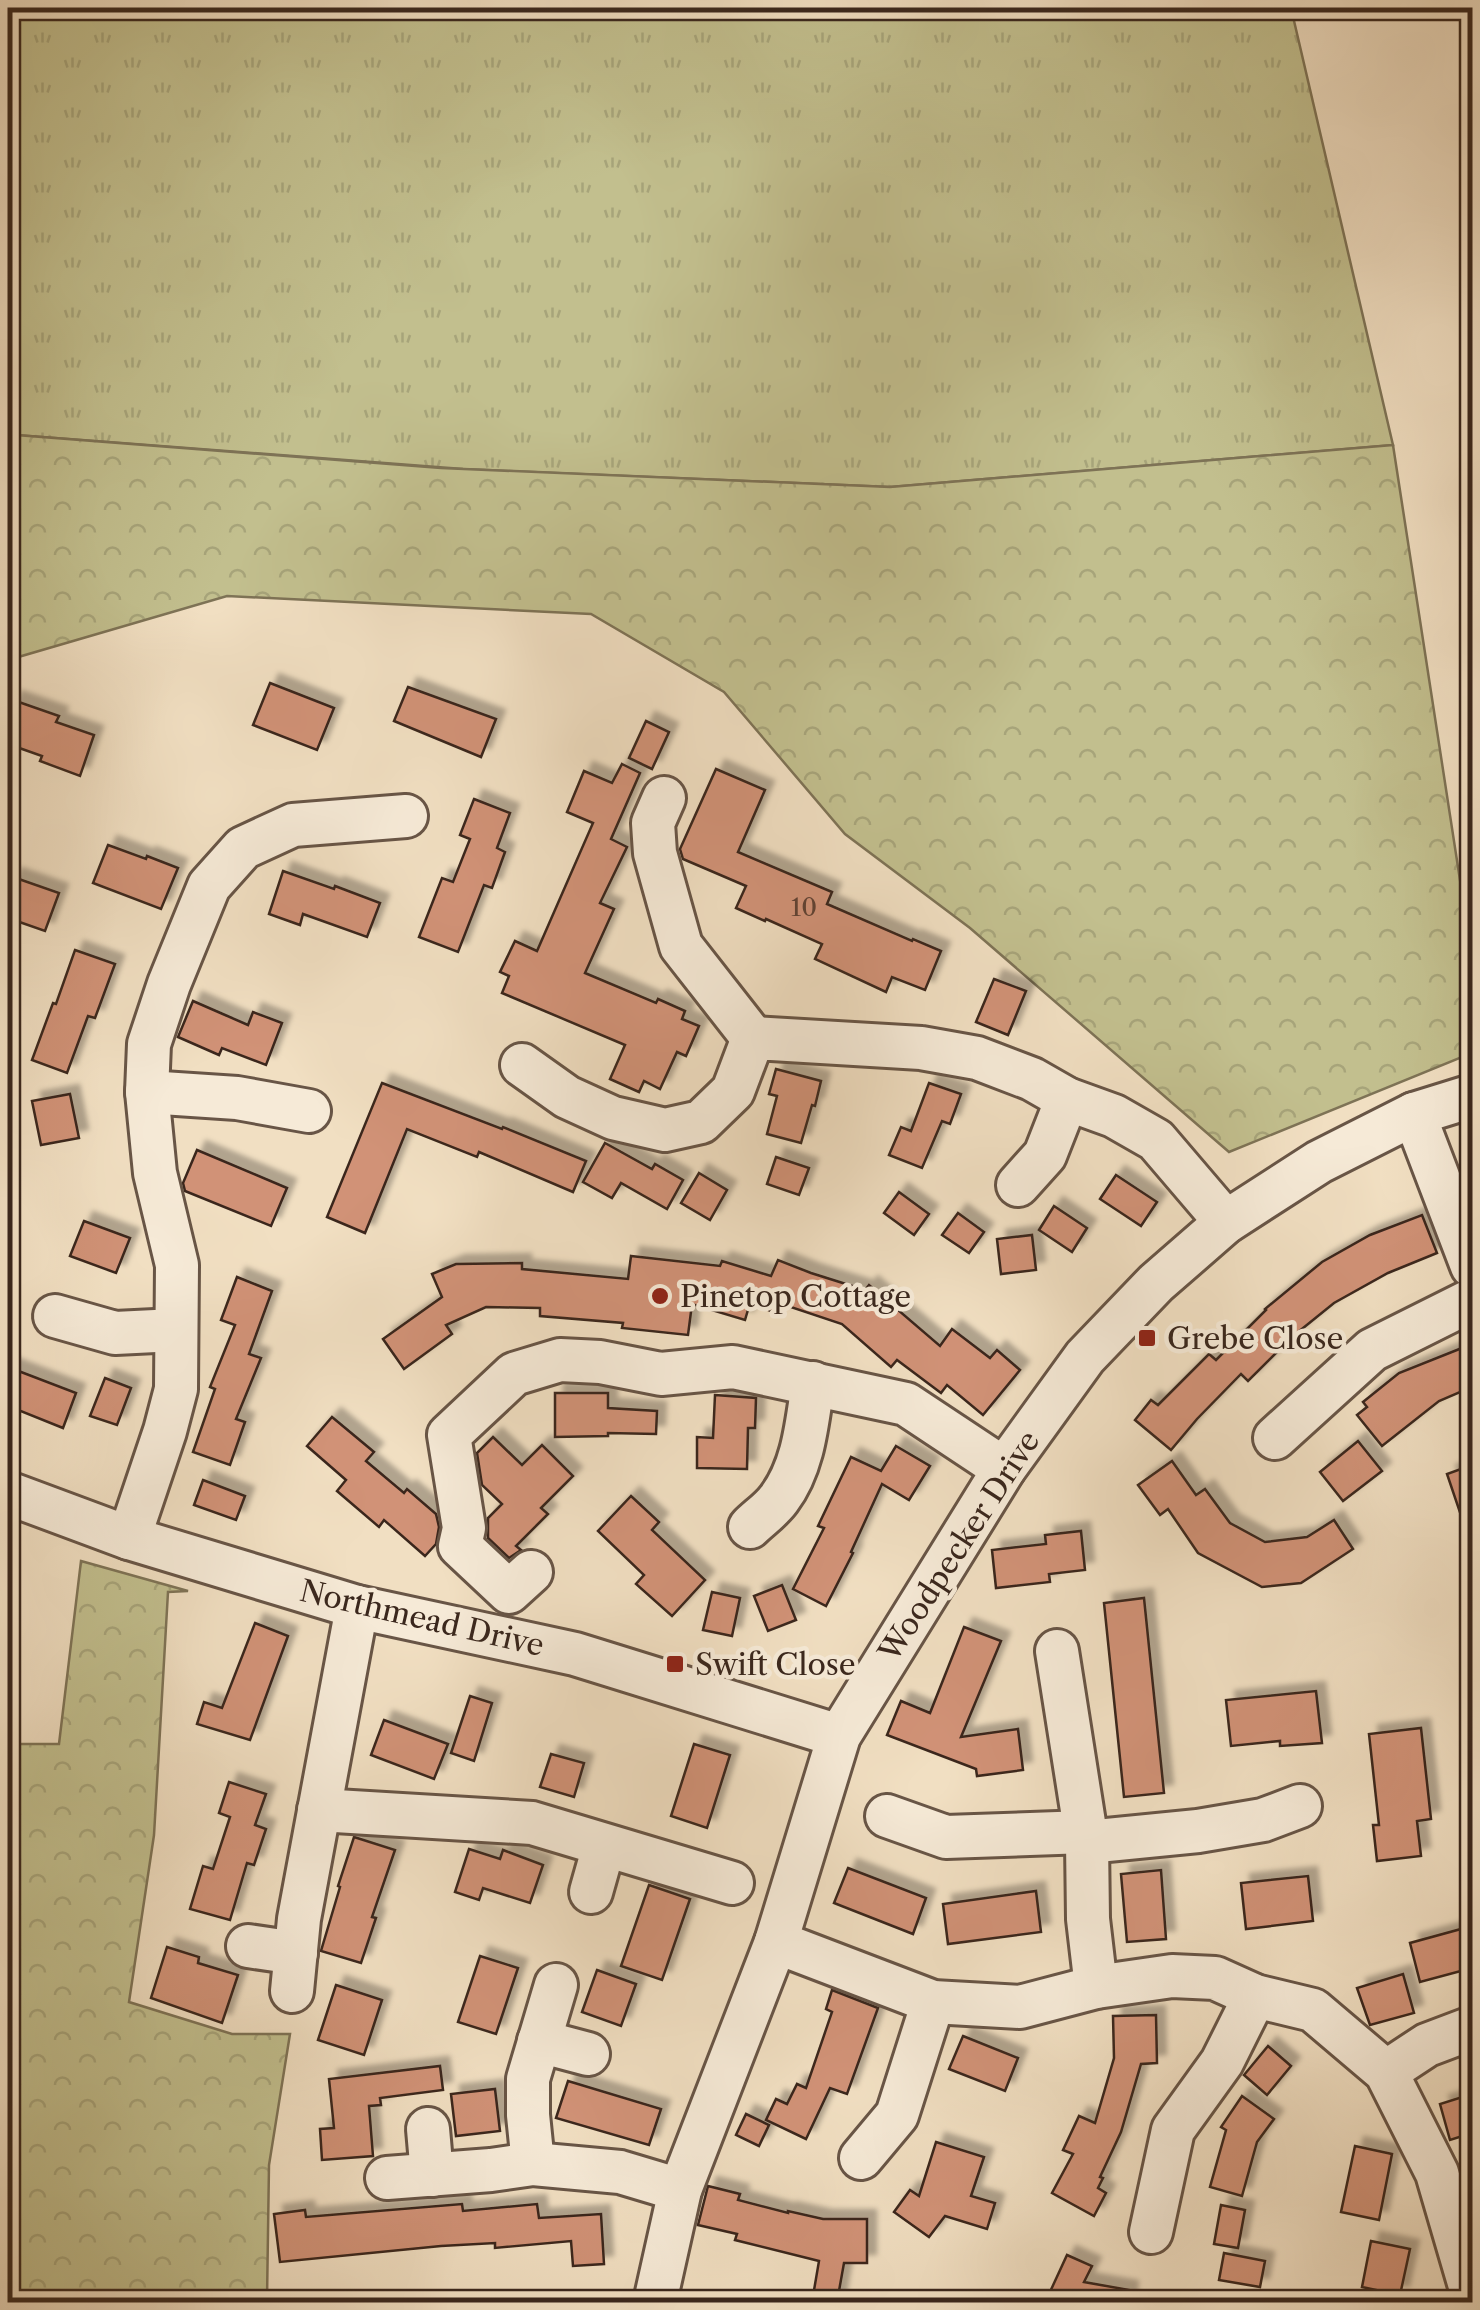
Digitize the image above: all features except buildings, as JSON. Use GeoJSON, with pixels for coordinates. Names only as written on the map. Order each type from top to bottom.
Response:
{"type":"FeatureCollection","features":[{"type":"Feature","properties":{"kind":"street"},"geometry":{"type":"LineString","coordinates":[[664,798],[653,823],[655,852],[680,946],[753,1038],[921,1048],[977,1058],[1032,1079],[1156,1140],[1226,1222]]}},
{"type":"Feature","properties":{"kind":"street"},"geometry":{"type":"LineString","coordinates":[[129,1538],[176,1389],[176,1264],[154,1172],[147,1092],[149,1044],[170,984],[209,886],[243,848],[293,825],[406,816]]}},
{"type":"Feature","properties":{"kind":"street"},"geometry":{"type":"LineString","coordinates":[[522,1065],[567,1097],[597,1111],[665,1130],[701,1122],[733,1091],[753,1038]]}},
{"type":"Feature","properties":{"kind":"street"},"geometry":{"type":"LineString","coordinates":[[147,1092],[237,1098],[310,1111]]}},
{"type":"Feature","properties":{"kind":"street","name":"Woodpecker Drive"},"geometry":{"type":"LineString","coordinates":[[654,2302],[680,2190],[776,1942],[840,1736],[1004,1470],[1085,1357],[1156,1283],[1226,1222],[1319,1162],[1414,1114],[1472,1096]]}},
{"type":"Feature","properties":{"kind":"street"},"geometry":{"type":"LineString","coordinates":[[1018,1185],[1045,1155],[1067,1099]]}},
{"type":"Feature","properties":{"kind":"street"},"geometry":{"type":"LineString","coordinates":[[1414,1114],[1472,1266]]}},
{"type":"Feature","properties":{"kind":"street"},"geometry":{"type":"LineString","coordinates":[[1275,1438],[1372,1350],[1472,1300]]}},
{"type":"Feature","properties":{"kind":"street"},"geometry":{"type":"LineString","coordinates":[[55,1316],[115,1332],[176,1330]]}},
{"type":"Feature","properties":{"kind":"street"},"geometry":{"type":"LineString","coordinates":[[531,1572],[509,1592],[460,1546],[464,1528],[449,1435],[514,1374],[560,1360],[600,1362],[661,1374],[733,1367],[906,1404],[1004,1470]]}},
{"type":"Feature","properties":{"kind":"street"},"geometry":{"type":"LineString","coordinates":[[750,1528],[778,1500],[794,1474],[804,1443],[813,1383]]}},
{"type":"Feature","properties":{"kind":"street","name":"Northmead Drive"},"geometry":{"type":"LineString","coordinates":[[8,1493],[129,1538],[357,1606],[575,1654],[840,1736]]}},
{"type":"Feature","properties":{"kind":"street"},"geometry":{"type":"LineString","coordinates":[[248,1946],[294,1972],[300,1919],[357,1606]]}},
{"type":"Feature","properties":{"kind":"street"},"geometry":{"type":"LineString","coordinates":[[1057,1651],[1086,1837],[1088,1919],[1096,1987]]}},
{"type":"Feature","properties":{"kind":"street"},"geometry":{"type":"LineString","coordinates":[[887,1816],[946,1836],[1086,1837],[1198,1831],[1263,1820],[1300,1806]]}},
{"type":"Feature","properties":{"kind":"street"},"geometry":{"type":"LineString","coordinates":[[319,1810],[532,1824],[732,1883]]}},
{"type":"Feature","properties":{"kind":"street"},"geometry":{"type":"LineString","coordinates":[[591,1892],[604,1846]]}},
{"type":"Feature","properties":{"kind":"street"},"geometry":{"type":"LineString","coordinates":[[776,1942],[933,2002],[1020,2007],[1096,1987],[1172,1976],[1215,1978],[1254,1996],[1313,2010],[1386,2072],[1437,2173],[1472,2293]]}},
{"type":"Feature","properties":{"kind":"street"},"geometry":{"type":"LineString","coordinates":[[534,2164],[528,2079],[556,1985]]}},
{"type":"Feature","properties":{"kind":"street"},"geometry":{"type":"LineString","coordinates":[[1151,2232],[1173,2130],[1222,2062],[1254,1996]]}},
{"type":"Feature","properties":{"kind":"street"},"geometry":{"type":"LineString","coordinates":[[861,2158],[897,2115],[933,2002]]}},
{"type":"Feature","properties":{"kind":"street"},"geometry":{"type":"LineString","coordinates":[[1386,2072],[1427,2045],[1472,2028]]}},
{"type":"Feature","properties":{"kind":"street"},"geometry":{"type":"LineString","coordinates":[[539,2041],[588,2054]]}},
{"type":"Feature","properties":{"kind":"street"},"geometry":{"type":"LineString","coordinates":[[428,2129],[432,2174]]}},
{"type":"Feature","properties":{"kind":"street"},"geometry":{"type":"LineString","coordinates":[[386,2178],[534,2164],[620,2172],[680,2190]]}},
{"type":"Feature","properties":{"kind":"green space"},"geometry":{"type":"Polygon","coordinates":[[[8,8],[1291,8],[1393,445],[890,487],[463,469],[16,435],[8,408],[8,8]]]}},
{"type":"Feature","properties":{"kind":"green space"},"geometry":{"type":"Polygon","coordinates":[[[16,435],[441,468],[890,487],[1393,445],[1472,958],[1472,1053],[1229,1152],[970,928],[845,834],[724,692],[591,614],[227,596],[8,660],[8,453],[16,435]]]}},
{"type":"Feature","properties":{"kind":"green space"},"geometry":{"type":"Polygon","coordinates":[[[81,1561],[188,1591],[168,1592],[154,1835],[129,2002],[232,2034],[290,2034],[269,2165],[270,2302],[8,2302],[8,1744],[59,1744],[81,1561]]]}},
{"type":"Feature","properties":{"kind":"place","name":"Pinetop Cottage"},"geometry":{"type":"Point","coordinates":[660,1296]}},
{"type":"Feature","properties":{"kind":"place","name":"Grebe Close"},"geometry":{"type":"Point","coordinates":[1147,1338]}},
{"type":"Feature","properties":{"kind":"place","name":"Swift Close"},"geometry":{"type":"Point","coordinates":[675,1664]}}]}
